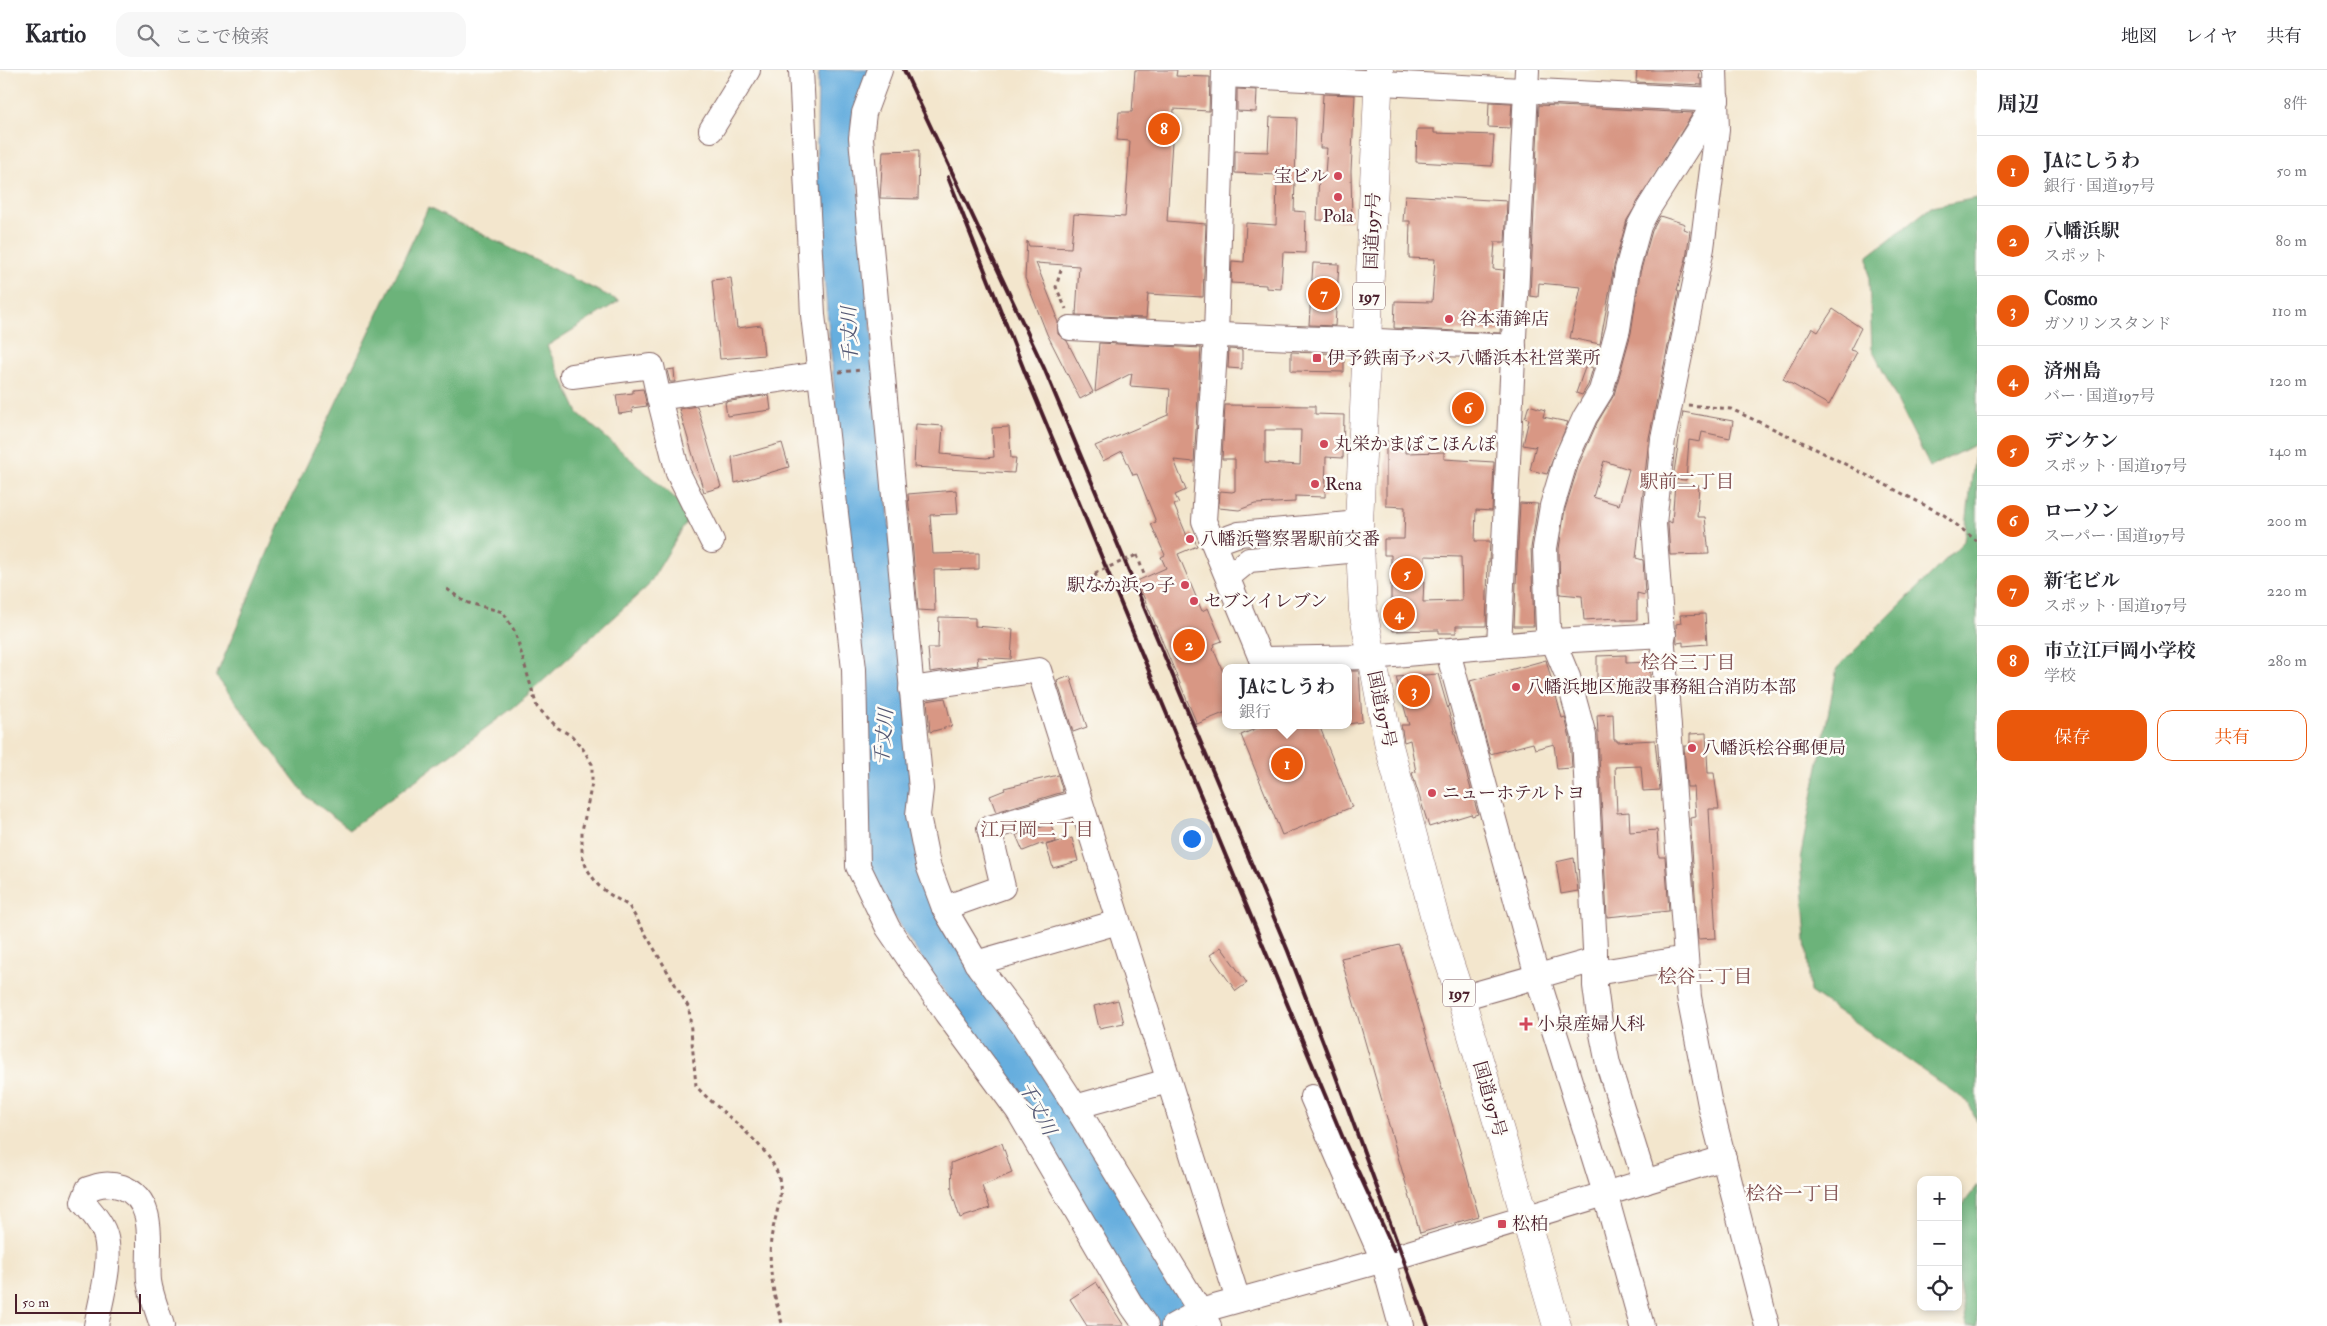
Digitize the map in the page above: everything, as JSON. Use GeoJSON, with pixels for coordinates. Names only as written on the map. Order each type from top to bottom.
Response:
{"type":"FeatureCollection","features":[{"type":"Feature","properties":{"kind":"highway","name":"国道197号"},"geometry":{"type":"LineString","coordinates":[[1379,76],[1359,523],[1363,610],[1389,746],[1436,922],[1461,998],[1557,1326]]}},
{"type":"Feature","properties":{"kind":"street"},"geometry":{"type":"LineString","coordinates":[[712,130],[748,70]]}},
{"type":"Feature","properties":{"kind":"street"},"geometry":{"type":"LineString","coordinates":[[801,70],[813,315],[818,374],[854,669],[858,866],[888,928],[946,1013],[1018,1111],[1132,1306],[1146,1326]]}},
{"type":"Feature","properties":{"kind":"street"},"geometry":{"type":"LineString","coordinates":[[880,70],[864,113],[861,138],[921,789],[918,815],[928,865],[944,908],[976,962],[1022,1024],[1075,1106],[1193,1320],[1238,1300],[1382,1260],[1724,1158]]}},
{"type":"Feature","properties":{"kind":"street"},"geometry":{"type":"LineString","coordinates":[[1714,70],[1717,130],[1702,248],[1663,439],[1654,524],[1664,635],[1689,997],[1710,1105],[1767,1326]]}},
{"type":"Feature","properties":{"kind":"street"},"geometry":{"type":"LineString","coordinates":[[1664,635],[1554,641],[1371,657],[1261,659],[1204,521],[1216,336],[1224,72],[1527,79],[1717,100]]}},
{"type":"Feature","properties":{"kind":"street"},"geometry":{"type":"LineString","coordinates":[[1499,646],[1527,79]]}},
{"type":"Feature","properties":{"kind":"street"},"geometry":{"type":"LineString","coordinates":[[1645,1182],[1608,1064],[1595,986],[1584,736],[1568,676],[1548,629],[1545,548],[1552,506],[1566,459],[1585,417],[1601,391],[1618,329],[1627,270],[1640,226],[1648,209],[1717,100]]}},
{"type":"Feature","properties":{"kind":"street"},"geometry":{"type":"LineString","coordinates":[[1070,328],[1216,336],[1367,340],[1514,347]]}},
{"type":"Feature","properties":{"kind":"street"},"geometry":{"type":"LineString","coordinates":[[572,376],[652,366],[678,473],[712,541]]}},
{"type":"Feature","properties":{"kind":"street"},"geometry":{"type":"LineString","coordinates":[[659,398],[818,374]]}},
{"type":"Feature","properties":{"kind":"street"},"geometry":{"type":"LineString","coordinates":[[1214,543],[1239,534],[1359,523]]}},
{"type":"Feature","properties":{"kind":"street"},"geometry":{"type":"LineString","coordinates":[[1228,577],[1249,560],[1359,550]]}},
{"type":"Feature","properties":{"kind":"street"},"geometry":{"type":"LineString","coordinates":[[1451,650],[1451,663],[1537,976],[1605,1193],[1642,1326]]}},
{"type":"Feature","properties":{"kind":"street"},"geometry":{"type":"LineString","coordinates":[[911,689],[1039,670],[1238,1300]]}},
{"type":"Feature","properties":{"kind":"street"},"geometry":{"type":"LineString","coordinates":[[944,908],[1003,886],[989,828],[1080,802]]}},
{"type":"Feature","properties":{"kind":"street"},"geometry":{"type":"LineString","coordinates":[[976,962],[1118,922]]}},
{"type":"Feature","properties":{"kind":"street"},"geometry":{"type":"LineString","coordinates":[[1461,998],[1537,976],[1595,967],[1686,958]]}},
{"type":"Feature","properties":{"kind":"street"},"geometry":{"type":"LineString","coordinates":[[1075,1106],[1168,1081]]}},
{"type":"Feature","properties":{"kind":"street"},"geometry":{"type":"LineString","coordinates":[[1312,1097],[1382,1260],[1400,1326]]}},
{"type":"Feature","properties":{"kind":"street"},"geometry":{"type":"LineString","coordinates":[[96,1326],[107,1268],[105,1234],[96,1218],[83,1202],[88,1189],[100,1184],[113,1184],[130,1190],[137,1197],[147,1214],[150,1239],[149,1281],[162,1326]]}},
{"type":"Feature","properties":{"kind":"path"},"geometry":{"type":"LineString","coordinates":[[818,374],[871,369]]}},
{"type":"Feature","properties":{"kind":"path"},"geometry":{"type":"LineString","coordinates":[[1670,404],[1731,409],[1806,444],[1944,514],[1977,541]]}},
{"type":"Feature","properties":{"kind":"path"},"geometry":{"type":"LineString","coordinates":[[1102,592],[1094,572],[1137,555],[1146,577]]}},
{"type":"Feature","properties":{"kind":"path"},"geometry":{"type":"LineString","coordinates":[[447,589],[464,602],[504,612],[516,632],[538,707],[558,728],[572,736],[592,764],[592,783],[582,831],[582,855],[586,868],[603,890],[630,906],[689,1008],[696,1086],[764,1151],[777,1172],[780,1189],[778,1211],[771,1240],[772,1276],[775,1302],[783,1326]]}},
{"type":"Feature","properties":{"kind":"green space"},"geometry":{"type":"Polygon","coordinates":[[[1977,198],[1977,1121],[1968,1102],[1810,992],[1800,859],[1837,668],[1964,541],[1976,444],[1930,467],[1872,349],[1868,256],[1931,207],[1977,198]]]}},
{"type":"Feature","properties":{"kind":"green space"},"geometry":{"type":"Polygon","coordinates":[[[428,208],[619,301],[547,346],[578,413],[692,513],[648,586],[514,707],[350,829],[307,797],[216,676],[286,509],[428,208]]]}},
{"type":"Feature","properties":{"kind":"green space"},"geometry":{"type":"Polygon","coordinates":[[[1977,1186],[1977,1326],[1967,1326],[1962,1300],[1962,1206],[1977,1186]]]}},
{"type":"Feature","properties":{"kind":"water","name":"千丈川"},"geometry":{"type":"Polygon","coordinates":[[[820,70],[874,70],[852,119],[909,734],[910,818],[1041,1066],[1199,1326],[1154,1326],[964,1021],[879,895],[866,849],[845,506],[816,189],[818,78],[820,70]]]}},
{"type":"Feature","properties":{"kind":"building"},"geometry":{"type":"Polygon","coordinates":[[[1135,70],[1177,70],[1176,76],[1210,77],[1209,111],[1174,109],[1167,221],[1206,224],[1203,297],[1148,294],[1146,318],[1076,315],[1079,266],[1036,263],[1057,316],[1055,316],[1058,322],[1058,334],[1067,341],[1093,392],[1080,399],[1047,334],[1025,278],[1027,241],[1029,246],[1071,248],[1074,214],[1125,217],[1130,141],[1117,140],[1119,112],[1132,112],[1135,70]]]}},
{"type":"Feature","properties":{"kind":"building"},"geometry":{"type":"Polygon","coordinates":[[[1637,70],[1701,70],[1699,79],[1702,79],[1702,85],[1636,82],[1637,70]]]}},
{"type":"Feature","properties":{"kind":"building"},"geometry":{"type":"Polygon","coordinates":[[[1237,89],[1257,90],[1256,112],[1237,111],[1237,89]]]}},
{"type":"Feature","properties":{"kind":"building"},"geometry":{"type":"Polygon","coordinates":[[[1323,94],[1355,95],[1351,171],[1352,221],[1317,220],[1319,173],[1325,174],[1327,148],[1320,148],[1323,94]]]}},
{"type":"Feature","properties":{"kind":"building"},"geometry":{"type":"Polygon","coordinates":[[[1489,102],[1512,103],[1510,128],[1488,127],[1489,102]]]}},
{"type":"Feature","properties":{"kind":"building"},"geometry":{"type":"Polygon","coordinates":[[[1539,105],[1693,113],[1627,220],[1614,266],[1600,344],[1570,338],[1581,287],[1539,283],[1538,297],[1530,296],[1539,105]]]}},
{"type":"Feature","properties":{"kind":"building"},"geometry":{"type":"Polygon","coordinates":[[[1270,117],[1297,118],[1294,211],[1306,212],[1305,253],[1283,252],[1281,289],[1266,288],[1266,285],[1231,283],[1232,261],[1244,262],[1246,223],[1276,225],[1277,175],[1235,173],[1235,151],[1268,152],[1270,117]]]}},
{"type":"Feature","properties":{"kind":"building"},"geometry":{"type":"Polygon","coordinates":[[[1417,129],[1434,129],[1434,133],[1494,135],[1492,166],[1416,162],[1417,129]]]}},
{"type":"Feature","properties":{"kind":"building"},"geometry":{"type":"Polygon","coordinates":[[[919,150],[918,199],[880,198],[883,151],[919,150]]]}},
{"type":"Feature","properties":{"kind":"building"},"geometry":{"type":"Polygon","coordinates":[[[1405,195],[1507,201],[1505,242],[1495,242],[1493,269],[1504,270],[1500,333],[1394,328],[1395,301],[1432,302],[1435,259],[1409,258],[1410,221],[1403,221],[1405,195]]]}},
{"type":"Feature","properties":{"kind":"building"},"geometry":{"type":"Polygon","coordinates":[[[1660,216],[1685,224],[1683,229],[1690,231],[1686,259],[1677,290],[1679,291],[1676,307],[1649,438],[1636,558],[1643,560],[1645,595],[1637,593],[1637,620],[1617,620],[1617,618],[1584,620],[1582,596],[1560,594],[1559,549],[1565,509],[1579,464],[1597,423],[1614,395],[1631,333],[1640,273],[1652,231],[1660,216]],[[1604,461],[1593,497],[1619,505],[1629,469],[1604,461]]]}},
{"type":"Feature","properties":{"kind":"building"},"geometry":{"type":"Polygon","coordinates":[[[1313,263],[1339,264],[1335,326],[1309,325],[1313,263]]]}},
{"type":"Feature","properties":{"kind":"building"},"geometry":{"type":"Polygon","coordinates":[[[731,278],[737,328],[761,325],[764,355],[720,359],[712,280],[731,278]]]}},
{"type":"Feature","properties":{"kind":"building"},"geometry":{"type":"Polygon","coordinates":[[[1833,309],[1861,328],[1850,350],[1857,352],[1829,405],[1783,379],[1812,328],[1818,332],[1833,309]]]}},
{"type":"Feature","properties":{"kind":"building"},"geometry":{"type":"Polygon","coordinates":[[[1099,343],[1201,348],[1194,462],[1174,460],[1186,490],[1175,495],[1179,503],[1174,505],[1187,536],[1192,533],[1197,546],[1178,554],[1202,611],[1208,608],[1222,641],[1214,644],[1213,648],[1222,669],[1222,714],[1197,724],[1137,581],[1166,568],[1161,557],[1165,555],[1151,524],[1156,522],[1137,474],[1133,475],[1122,451],[1103,461],[1095,446],[1168,415],[1170,389],[1130,386],[1132,373],[1095,392],[1099,343]]]}},
{"type":"Feature","properties":{"kind":"building"},"geometry":{"type":"Polygon","coordinates":[[[1229,349],[1242,350],[1242,369],[1228,368],[1229,349]]]}},
{"type":"Feature","properties":{"kind":"building","name":"伊予鉄南予バス 八幡浜本社営業所"},"geometry":{"type":"Polygon","coordinates":[[[1291,352],[1344,354],[1344,372],[1291,371],[1291,352]]]}},
{"type":"Feature","properties":{"kind":"building"},"geometry":{"type":"Polygon","coordinates":[[[1586,365],[1593,368],[1588,385],[1582,395],[1576,393],[1586,365]]]}},
{"type":"Feature","properties":{"kind":"building"},"geometry":{"type":"Polygon","coordinates":[[[674,369],[675,382],[670,382],[667,370],[674,369]]]}},
{"type":"Feature","properties":{"kind":"building"},"geometry":{"type":"Polygon","coordinates":[[[643,389],[647,406],[632,408],[633,412],[619,414],[616,395],[633,393],[633,390],[643,389]]]}},
{"type":"Feature","properties":{"kind":"building"},"geometry":{"type":"Polygon","coordinates":[[[769,395],[771,410],[727,416],[725,402],[769,395]]]}},
{"type":"Feature","properties":{"kind":"building"},"geometry":{"type":"Polygon","coordinates":[[[1225,405],[1315,406],[1315,414],[1344,415],[1343,458],[1326,457],[1325,497],[1295,496],[1295,502],[1255,504],[1239,510],[1219,508],[1220,491],[1235,491],[1235,459],[1222,459],[1225,405]],[[1265,430],[1265,463],[1300,465],[1301,430],[1265,430]]]}},
{"type":"Feature","properties":{"kind":"building"},"geometry":{"type":"Polygon","coordinates":[[[1529,405],[1545,410],[1543,417],[1568,422],[1547,474],[1530,470],[1536,445],[1534,447],[1523,445],[1529,419],[1525,418],[1529,405]]]}},
{"type":"Feature","properties":{"kind":"building"},"geometry":{"type":"Polygon","coordinates":[[[697,406],[721,487],[704,492],[679,409],[697,406]]]}},
{"type":"Feature","properties":{"kind":"building"},"geometry":{"type":"Polygon","coordinates":[[[1683,412],[1733,421],[1730,438],[1702,432],[1700,442],[1689,440],[1686,480],[1673,479],[1683,412]]]}},
{"type":"Feature","properties":{"kind":"building"},"geometry":{"type":"Polygon","coordinates":[[[916,424],[943,426],[941,454],[986,458],[994,457],[992,428],[1009,427],[1011,458],[1016,458],[1014,473],[914,467],[916,424]]]}},
{"type":"Feature","properties":{"kind":"building"},"geometry":{"type":"Polygon","coordinates":[[[1405,440],[1405,453],[1444,452],[1444,459],[1494,462],[1492,511],[1476,510],[1475,541],[1490,541],[1486,626],[1456,626],[1456,633],[1439,633],[1439,630],[1393,631],[1391,625],[1391,555],[1384,555],[1384,539],[1404,539],[1405,507],[1386,506],[1386,441],[1405,440]],[[1425,556],[1423,602],[1462,601],[1461,557],[1425,556]]]}},
{"type":"Feature","properties":{"kind":"building"},"geometry":{"type":"Polygon","coordinates":[[[782,443],[789,467],[735,483],[732,457],[782,443]]]}},
{"type":"Feature","properties":{"kind":"building"},"geometry":{"type":"Polygon","coordinates":[[[1675,483],[1699,485],[1697,517],[1705,517],[1709,554],[1670,555],[1668,521],[1672,523],[1675,483]]]}},
{"type":"Feature","properties":{"kind":"building"},"geometry":{"type":"Polygon","coordinates":[[[956,490],[958,514],[930,515],[933,554],[979,553],[979,569],[934,570],[935,611],[918,610],[908,494],[956,490]]]}},
{"type":"Feature","properties":{"kind":"building"},"geometry":{"type":"Polygon","coordinates":[[[1520,503],[1538,504],[1531,548],[1534,626],[1514,626],[1520,503]]]}},
{"type":"Feature","properties":{"kind":"building"},"geometry":{"type":"Polygon","coordinates":[[[1705,614],[1707,644],[1683,646],[1683,642],[1677,643],[1676,624],[1681,623],[1680,615],[1705,614]]]}},
{"type":"Feature","properties":{"kind":"building"},"geometry":{"type":"Polygon","coordinates":[[[939,617],[975,618],[975,626],[1013,629],[1011,659],[977,657],[978,665],[930,672],[928,648],[938,648],[939,617]]]}},
{"type":"Feature","properties":{"kind":"building"},"geometry":{"type":"Polygon","coordinates":[[[1626,655],[1626,663],[1650,662],[1650,683],[1597,682],[1597,656],[1626,655]]]}},
{"type":"Feature","properties":{"kind":"building"},"geometry":{"type":"Polygon","coordinates":[[[1546,660],[1562,718],[1565,717],[1570,738],[1572,768],[1557,769],[1554,744],[1535,749],[1533,743],[1490,754],[1470,681],[1546,660]]]}},
{"type":"Feature","properties":{"kind":"building"},"geometry":{"type":"Polygon","coordinates":[[[1352,671],[1359,671],[1362,722],[1352,723],[1352,671]]]}},
{"type":"Feature","properties":{"kind":"building"},"geometry":{"type":"Polygon","coordinates":[[[1438,674],[1478,814],[1472,816],[1471,814],[1429,827],[1412,773],[1416,772],[1410,740],[1404,742],[1401,725],[1409,725],[1396,677],[1438,674]]]}},
{"type":"Feature","properties":{"kind":"building"},"geometry":{"type":"Polygon","coordinates":[[[1070,676],[1087,727],[1073,732],[1057,681],[1070,676]]]}},
{"type":"Feature","properties":{"kind":"building"},"geometry":{"type":"Polygon","coordinates":[[[945,698],[952,726],[930,732],[927,701],[945,698]]]}},
{"type":"Feature","properties":{"kind":"building"},"geometry":{"type":"Polygon","coordinates":[[[1613,714],[1614,740],[1617,740],[1617,742],[1655,740],[1660,790],[1643,791],[1641,766],[1615,767],[1617,813],[1629,812],[1630,832],[1657,830],[1659,857],[1665,857],[1669,911],[1607,917],[1597,715],[1613,714]]]}},
{"type":"Feature","properties":{"kind":"building"},"geometry":{"type":"Polygon","coordinates":[[[1255,729],[1321,729],[1352,807],[1282,835],[1241,735],[1255,729]]]}},
{"type":"Feature","properties":{"kind":"building"},"geometry":{"type":"Polygon","coordinates":[[[1706,733],[1708,773],[1714,773],[1719,809],[1709,809],[1716,938],[1698,939],[1690,818],[1696,817],[1694,787],[1687,787],[1684,746],[1690,746],[1690,734],[1706,733]]]}},
{"type":"Feature","properties":{"kind":"building"},"geometry":{"type":"Polygon","coordinates":[[[1058,775],[1063,792],[996,812],[990,796],[1005,790],[1004,788],[1058,775]]]}},
{"type":"Feature","properties":{"kind":"building"},"geometry":{"type":"Polygon","coordinates":[[[1051,824],[1056,842],[1043,845],[1043,843],[1023,851],[1016,835],[1051,824]]]}},
{"type":"Feature","properties":{"kind":"building"},"geometry":{"type":"Polygon","coordinates":[[[1072,838],[1078,861],[1053,868],[1046,845],[1072,838]]]}},
{"type":"Feature","properties":{"kind":"building"},"geometry":{"type":"Polygon","coordinates":[[[1574,858],[1578,891],[1561,894],[1556,862],[1574,858]]]}},
{"type":"Feature","properties":{"kind":"building"},"geometry":{"type":"Polygon","coordinates":[[[1400,945],[1479,1216],[1420,1233],[1341,958],[1400,945]]]}},
{"type":"Feature","properties":{"kind":"building"},"geometry":{"type":"Polygon","coordinates":[[[1221,947],[1247,983],[1236,991],[1210,955],[1221,947]]]}},
{"type":"Feature","properties":{"kind":"building"},"geometry":{"type":"Polygon","coordinates":[[[1118,1000],[1124,1023],[1099,1028],[1094,1006],[1118,1000]]]}},
{"type":"Feature","properties":{"kind":"building"},"geometry":{"type":"Polygon","coordinates":[[[1002,1143],[1012,1173],[982,1186],[990,1208],[960,1218],[952,1193],[951,1163],[1002,1143]]]}},
{"type":"Feature","properties":{"kind":"building"},"geometry":{"type":"Polygon","coordinates":[[[1096,1282],[1124,1326],[1087,1326],[1070,1299],[1096,1282]]]}},
{"type":"Feature","properties":{"kind":"railway"},"geometry":{"type":"LineString","coordinates":[[904,70],[1044,368],[1288,951],[1428,1326]]}},
{"type":"Feature","properties":{"kind":"railway"},"geometry":{"type":"LineString","coordinates":[[948,177],[1026,375],[1345,1143],[1394,1250]]}},
{"type":"Feature","properties":{"kind":"place","name":"市立江戸岡小学校"},"geometry":{"type":"Point","coordinates":[1164,129]}},
{"type":"Feature","properties":{"kind":"place","name":"宝ビル"},"geometry":{"type":"Point","coordinates":[1338,176]}},
{"type":"Feature","properties":{"kind":"place","name":"Pola"},"geometry":{"type":"Point","coordinates":[1338,197]}},
{"type":"Feature","properties":{"kind":"place","name":"新宅ビル"},"geometry":{"type":"Point","coordinates":[1324,294]}},
{"type":"Feature","properties":{"kind":"place","name":"谷本蒲鉾店"},"geometry":{"type":"Point","coordinates":[1449,319]}},
{"type":"Feature","properties":{"kind":"place","name":"伊予鉄南予バス 八幡浜本社営業所"},"geometry":{"type":"Point","coordinates":[1317,358]}},
{"type":"Feature","properties":{"kind":"place","name":"ローソン"},"geometry":{"type":"Point","coordinates":[1468,408]}},
{"type":"Feature","properties":{"kind":"place","name":"丸栄かまぼこほんぽ"},"geometry":{"type":"Point","coordinates":[1324,444]}},
{"type":"Feature","properties":{"kind":"place","name":"Rena"},"geometry":{"type":"Point","coordinates":[1315,484]}},
{"type":"Feature","properties":{"kind":"place","name":"八幡浜警察署駅前交番"},"geometry":{"type":"Point","coordinates":[1190,539]}},
{"type":"Feature","properties":{"kind":"place","name":"デンケン"},"geometry":{"type":"Point","coordinates":[1407,574]}},
{"type":"Feature","properties":{"kind":"place","name":"駅なか浜っ子"},"geometry":{"type":"Point","coordinates":[1185,585]}},
{"type":"Feature","properties":{"kind":"place","name":"セブンイレブン"},"geometry":{"type":"Point","coordinates":[1194,601]}},
{"type":"Feature","properties":{"kind":"place","name":"済州島"},"geometry":{"type":"Point","coordinates":[1399,614]}},
{"type":"Feature","properties":{"kind":"place","name":"八幡浜駅"},"geometry":{"type":"Point","coordinates":[1189,645]}},
{"type":"Feature","properties":{"kind":"place","name":"八幡浜地区施設事務組合消防本部"},"geometry":{"type":"Point","coordinates":[1516,687]}},
{"type":"Feature","properties":{"kind":"place","name":"Cosmo"},"geometry":{"type":"Point","coordinates":[1414,691]}},
{"type":"Feature","properties":{"kind":"place","name":"八幡浜桧谷郵便局"},"geometry":{"type":"Point","coordinates":[1692,748]}},
{"type":"Feature","properties":{"kind":"place","name":"JAにしうわ"},"geometry":{"type":"Point","coordinates":[1287,764]}},
{"type":"Feature","properties":{"kind":"place","name":"ニューホテルトヨ"},"geometry":{"type":"Point","coordinates":[1432,793]}},
{"type":"Feature","properties":{"kind":"place","name":"小泉産婦人科"},"geometry":{"type":"Point","coordinates":[1526,1024]}},
{"type":"Feature","properties":{"kind":"place","name":"松柏"},"geometry":{"type":"Point","coordinates":[1502,1224]}},
{"type":"Feature","properties":{"kind":"district","name":"駅前二丁目"},"geometry":{"type":"Point","coordinates":[1687,481]}},
{"type":"Feature","properties":{"kind":"district","name":"桧谷三丁目"},"geometry":{"type":"Point","coordinates":[1688,662]}},
{"type":"Feature","properties":{"kind":"district","name":"江戸岡二丁目"},"geometry":{"type":"Point","coordinates":[1037,829]}},
{"type":"Feature","properties":{"kind":"district","name":"桧谷二丁目"},"geometry":{"type":"Point","coordinates":[1705,976]}},
{"type":"Feature","properties":{"kind":"district","name":"桧谷一丁目"},"geometry":{"type":"Point","coordinates":[1793,1193]}}]}
